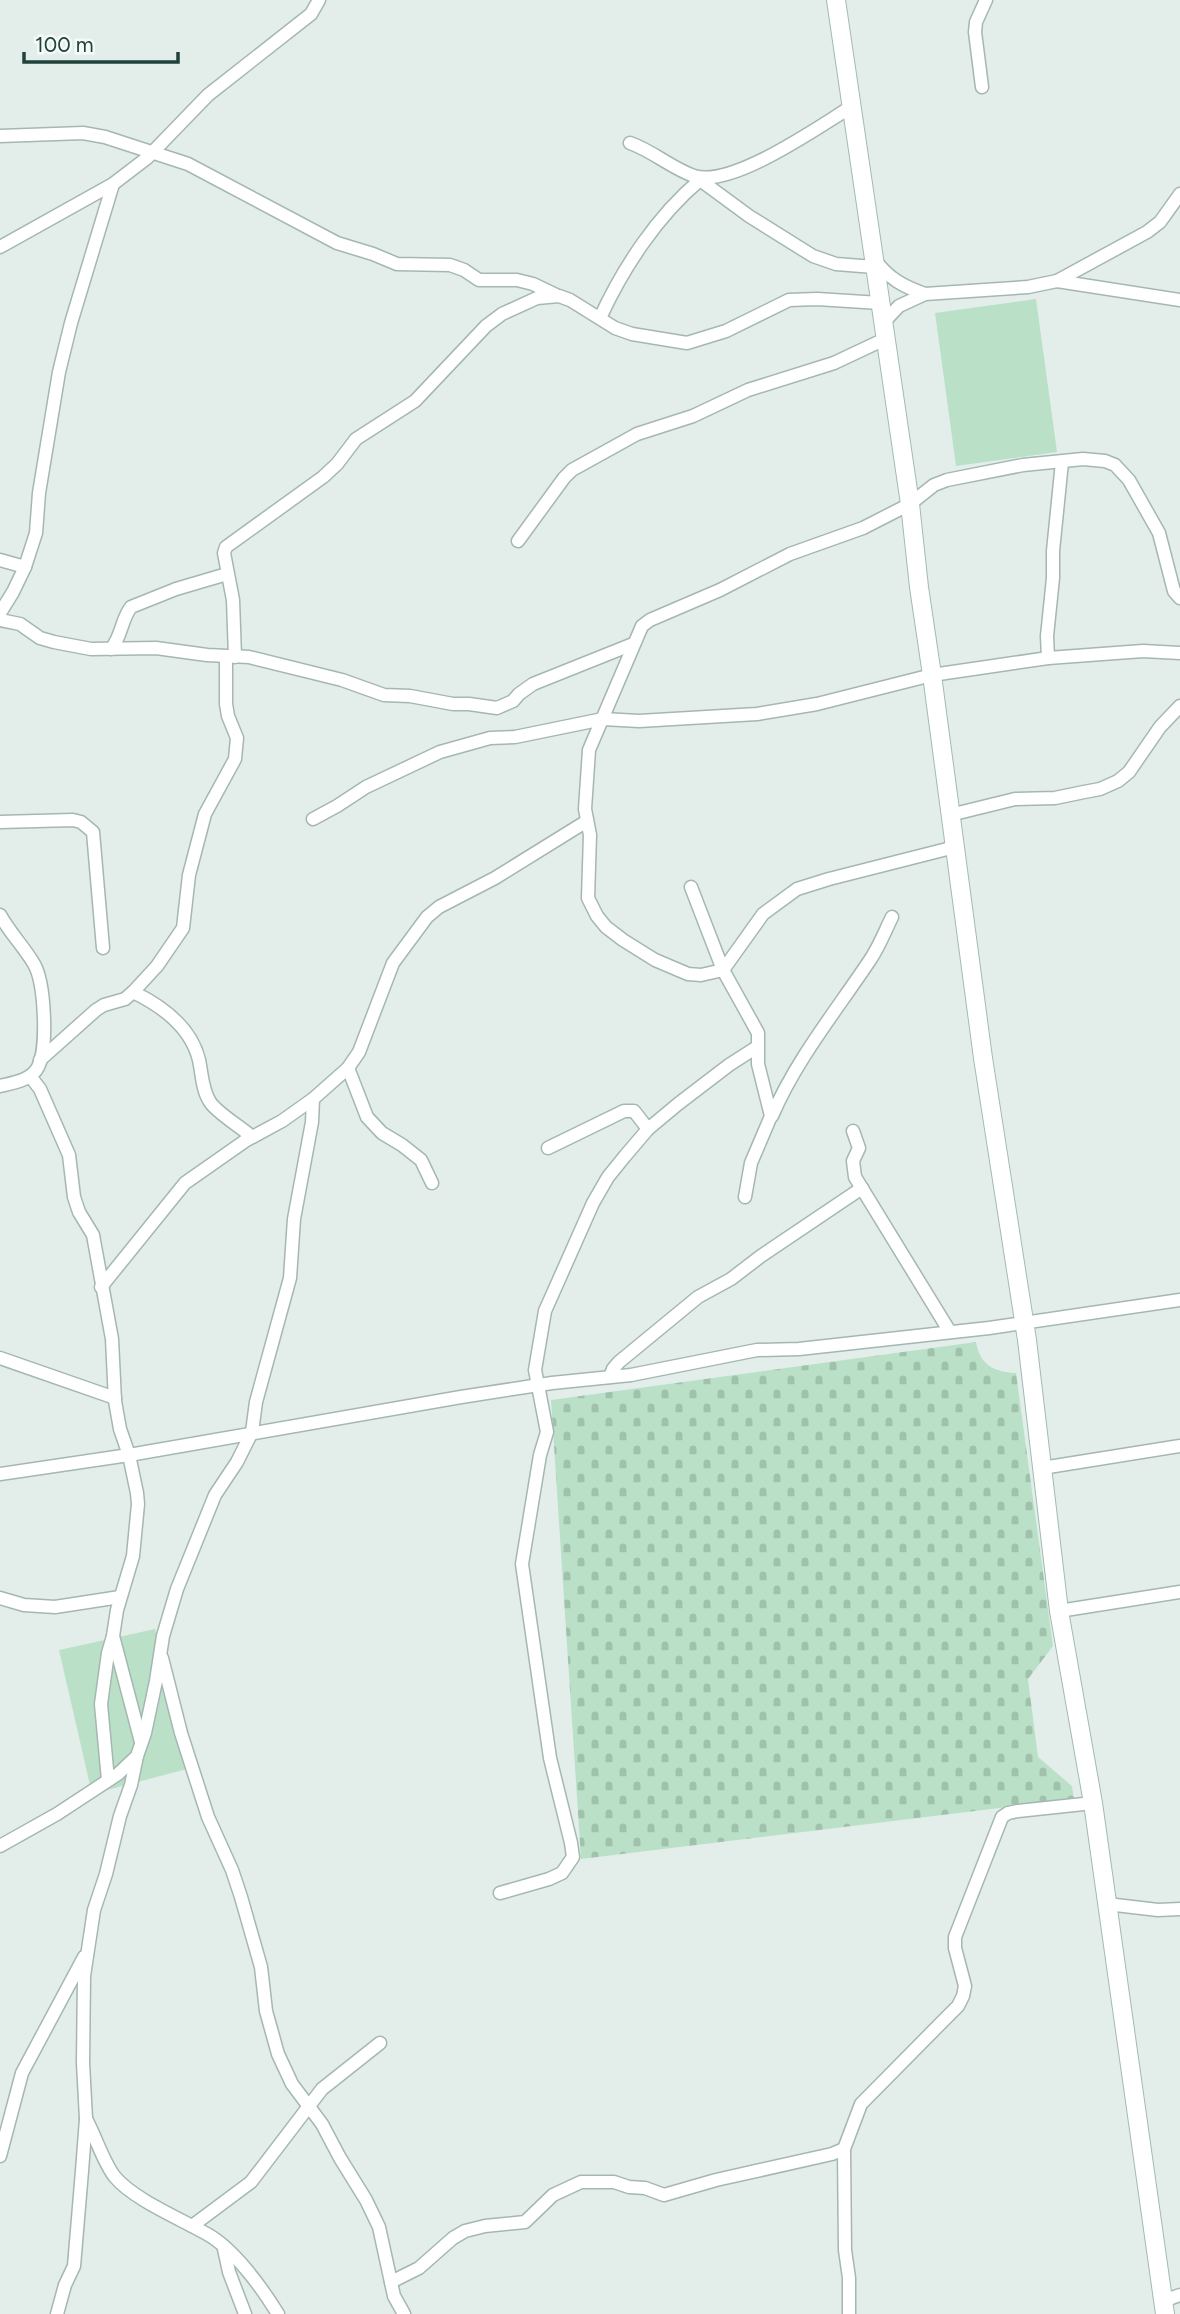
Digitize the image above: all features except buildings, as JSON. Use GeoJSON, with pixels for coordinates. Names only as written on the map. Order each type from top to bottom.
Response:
{"type":"FeatureCollection","features":[{"type":"Feature","properties":{"kind":"street"},"geometry":{"type":"LineString","coordinates":[[0,247],[113,184],[152,152],[208,95],[311,14],[319,0]]}},
{"type":"Feature","properties":{"kind":"street"},"geometry":{"type":"LineString","coordinates":[[836,0],[910,504],[983,1058],[1025,1324],[1059,1611],[1093,1803],[1169,2303]]}},
{"type":"Feature","properties":{"kind":"street"},"geometry":{"type":"LineString","coordinates":[[982,87],[975,32],[985,0]]}},
{"type":"Feature","properties":{"kind":"street"},"geometry":{"type":"LineString","coordinates":[[600,318],[612,293],[659,223],[698,178],[729,173],[759,162],[851,107]]}},
{"type":"Feature","properties":{"kind":"street"},"geometry":{"type":"LineString","coordinates":[[0,136],[83,133],[105,137],[197,169],[337,243],[397,264],[450,265],[479,280],[517,280],[533,284],[570,300],[615,328],[632,334],[687,343],[726,331],[789,300],[880,303]]}},
{"type":"Feature","properties":{"kind":"street"},"geometry":{"type":"LineString","coordinates":[[631,143],[646,148],[698,178],[749,216],[813,256],[836,264],[873,262],[897,282],[925,295]]}},
{"type":"Feature","properties":{"kind":"street"},"geometry":{"type":"LineString","coordinates":[[0,613],[25,568],[36,533],[38,492],[59,372],[113,184]]}},
{"type":"Feature","properties":{"kind":"street"},"geometry":{"type":"LineString","coordinates":[[518,541],[572,470],[638,434],[693,416],[748,390],[834,363],[884,331],[899,306],[925,295],[1028,287],[1057,281],[1147,232],[1160,222],[1180,194]]}},
{"type":"Feature","properties":{"kind":"street"},"geometry":{"type":"LineString","coordinates":[[1057,281],[1180,300]]}},
{"type":"Feature","properties":{"kind":"street"},"geometry":{"type":"LineString","coordinates":[[40,1060],[96,1010],[125,999],[133,992],[157,966],[183,928],[189,875],[205,814],[235,759],[237,738],[226,704],[233,600],[224,553],[230,543],[323,477],[367,430],[415,401],[486,326],[502,314],[530,300],[559,296]]}},
{"type":"Feature","properties":{"kind":"street"},"geometry":{"type":"LineString","coordinates":[[956,847],[797,889],[763,914],[723,970],[701,975],[674,969],[623,940],[606,927],[588,898],[590,835],[585,809],[589,750],[642,626],[790,554],[863,527],[910,504],[934,485],[947,480],[1023,465],[1083,459],[1115,465],[1129,480],[1159,533],[1174,591],[1180,598]]}},
{"type":"Feature","properties":{"kind":"street"},"geometry":{"type":"LineString","coordinates":[[1048,658],[1046,636],[1054,578],[1053,551],[1062,462]]}},
{"type":"Feature","properties":{"kind":"street"},"geometry":{"type":"LineString","coordinates":[[0,560],[25,568]]}},
{"type":"Feature","properties":{"kind":"street"},"geometry":{"type":"LineString","coordinates":[[111,649],[120,637],[123,622],[131,607],[176,589],[227,574]]}},
{"type":"Feature","properties":{"kind":"street"},"geometry":{"type":"LineString","coordinates":[[0,620],[20,624],[40,638],[91,649],[156,648],[249,657],[342,680],[384,695],[497,708],[513,701],[533,684],[633,644]]}},
{"type":"Feature","properties":{"kind":"street"},"geometry":{"type":"LineString","coordinates":[[313,819],[366,787],[440,752],[490,738],[515,737],[603,719],[639,721],[757,714],[817,704],[932,675],[1048,658],[1143,651],[1180,653]]}},
{"type":"Feature","properties":{"kind":"street"},"geometry":{"type":"LineString","coordinates":[[950,815],[1015,799],[1055,798],[1092,791],[1118,781],[1129,772],[1160,727],[1180,706]]}},
{"type":"Feature","properties":{"kind":"street"},"geometry":{"type":"LineString","coordinates":[[0,822],[73,820],[81,822],[93,832],[103,948]]}},
{"type":"Feature","properties":{"kind":"street"},"geometry":{"type":"LineString","coordinates":[[102,1287],[185,1183],[252,1137],[282,1121],[313,1099],[348,1068],[359,1052],[393,963],[427,917],[439,907],[495,878],[587,821]]}},
{"type":"Feature","properties":{"kind":"street"},"geometry":{"type":"LineString","coordinates":[[691,887],[723,970],[758,1033],[758,1064],[771,1116]]}},
{"type":"Feature","properties":{"kind":"street"},"geometry":{"type":"LineString","coordinates":[[0,915],[39,974],[44,1028],[38,1069],[30,1076],[0,1086]]}},
{"type":"Feature","properties":{"kind":"street"},"geometry":{"type":"LineString","coordinates":[[745,1197],[751,1163],[781,1094],[871,958],[892,917]]}},
{"type":"Feature","properties":{"kind":"street"},"geometry":{"type":"LineString","coordinates":[[133,992],[152,1002],[188,1034],[194,1043],[206,1095],[211,1105],[252,1137]]}},
{"type":"Feature","properties":{"kind":"street"},"geometry":{"type":"LineString","coordinates":[[500,1893],[562,1873],[573,1857],[550,1758],[522,1564],[540,1455],[547,1432],[535,1370],[545,1311],[593,1203],[608,1177],[648,1129],[729,1065],[757,1047]]}},
{"type":"Feature","properties":{"kind":"street"},"geometry":{"type":"LineString","coordinates":[[348,1068],[367,1116],[382,1133],[421,1160],[432,1184]]}},
{"type":"Feature","properties":{"kind":"street"},"geometry":{"type":"LineString","coordinates":[[30,1076],[44,1098],[69,1155],[74,1197],[85,1224],[93,1235],[112,1339],[115,1398],[120,1429],[129,1455],[138,1504],[133,1556],[120,1597],[101,1704],[108,1780]]}},
{"type":"Feature","properties":{"kind":"street"},"geometry":{"type":"LineString","coordinates":[[57,2314],[65,2285],[74,2266],[86,2119],[84,1976],[98,1894],[145,1733],[163,1636],[174,1598],[215,1495],[237,1462],[252,1432],[256,1402],[290,1278],[294,1219],[312,1122],[313,1099]]}},
{"type":"Feature","properties":{"kind":"street"},"geometry":{"type":"LineString","coordinates":[[548,1148],[624,1111],[634,1111],[648,1129]]}},
{"type":"Feature","properties":{"kind":"street"},"geometry":{"type":"LineString","coordinates":[[853,1131],[859,1148],[853,1161],[853,1169],[862,1188],[950,1332]]}},
{"type":"Feature","properties":{"kind":"street"},"geometry":{"type":"LineString","coordinates":[[610,1377],[619,1362],[698,1297],[731,1279],[862,1188]]}},
{"type":"Feature","properties":{"kind":"street"},"geometry":{"type":"LineString","coordinates":[[0,1474],[129,1455],[252,1432],[537,1386],[675,1367],[757,1350],[799,1349],[1025,1324],[1180,1300]]}},
{"type":"Feature","properties":{"kind":"street"},"geometry":{"type":"LineString","coordinates":[[0,1358],[115,1398]]}},
{"type":"Feature","properties":{"kind":"street"},"geometry":{"type":"LineString","coordinates":[[1042,1468],[1180,1446]]}},
{"type":"Feature","properties":{"kind":"street"},"geometry":{"type":"LineString","coordinates":[[1059,1611],[1180,1592]]}},
{"type":"Feature","properties":{"kind":"street"},"geometry":{"type":"LineString","coordinates":[[0,1598],[24,1605],[55,1607],[120,1597]]}},
{"type":"Feature","properties":{"kind":"street"},"geometry":{"type":"LineString","coordinates":[[114,1636],[141,1742]]}},
{"type":"Feature","properties":{"kind":"street"},"geometry":{"type":"LineString","coordinates":[[161,1654],[181,1733],[208,1817],[241,1897],[261,1967],[266,2011],[278,2054],[292,2084],[322,2124],[366,2200],[379,2227],[394,2296],[404,2314]]}},
{"type":"Feature","properties":{"kind":"street"},"geometry":{"type":"LineString","coordinates":[[0,1846],[35,1828],[108,1780],[137,1756]]}},
{"type":"Feature","properties":{"kind":"street"},"geometry":{"type":"LineString","coordinates":[[849,2314],[844,2149],[861,2104],[958,2006],[963,1996],[965,1986],[955,1948],[955,1937],[1002,1817],[1018,1811],[1093,1803]]}},
{"type":"Feature","properties":{"kind":"street"},"geometry":{"type":"LineString","coordinates":[[1107,1904],[1158,1910],[1180,1909]]}},
{"type":"Feature","properties":{"kind":"street"},"geometry":{"type":"LineString","coordinates":[[0,2156],[22,2073],[89,1948]]}},
{"type":"Feature","properties":{"kind":"street"},"geometry":{"type":"LineString","coordinates":[[192,2227],[251,2182],[323,2089],[380,2043]]}},
{"type":"Feature","properties":{"kind":"street"},"geometry":{"type":"LineString","coordinates":[[86,2119],[115,2177],[134,2193],[223,2245],[267,2295],[278,2314]]}},
{"type":"Feature","properties":{"kind":"street"},"geometry":{"type":"LineString","coordinates":[[391,2282],[419,2268],[465,2231],[525,2222],[553,2195],[581,2182],[614,2182],[664,2195],[844,2149]]}},
{"type":"Feature","properties":{"kind":"street"},"geometry":{"type":"LineString","coordinates":[[223,2245],[229,2272],[244,2314]]}},
{"type":"Feature","properties":{"kind":"green space"},"geometry":{"type":"Polygon","coordinates":[[[1036,299],[1057,452],[956,466],[935,313],[1036,299]]]}},
{"type":"Feature","properties":{"kind":"green space"},"geometry":{"type":"Polygon","coordinates":[[[976,1342],[981,1356],[989,1366],[1016,1373],[1053,1646],[1028,1679],[1038,1757],[1072,1786],[1074,1799],[581,1859],[551,1400],[976,1342]]]}},
{"type":"Feature","properties":{"kind":"green space"},"geometry":{"type":"Polygon","coordinates":[[[155,1629],[187,1769],[92,1794],[59,1650],[155,1629]]]}}]}
